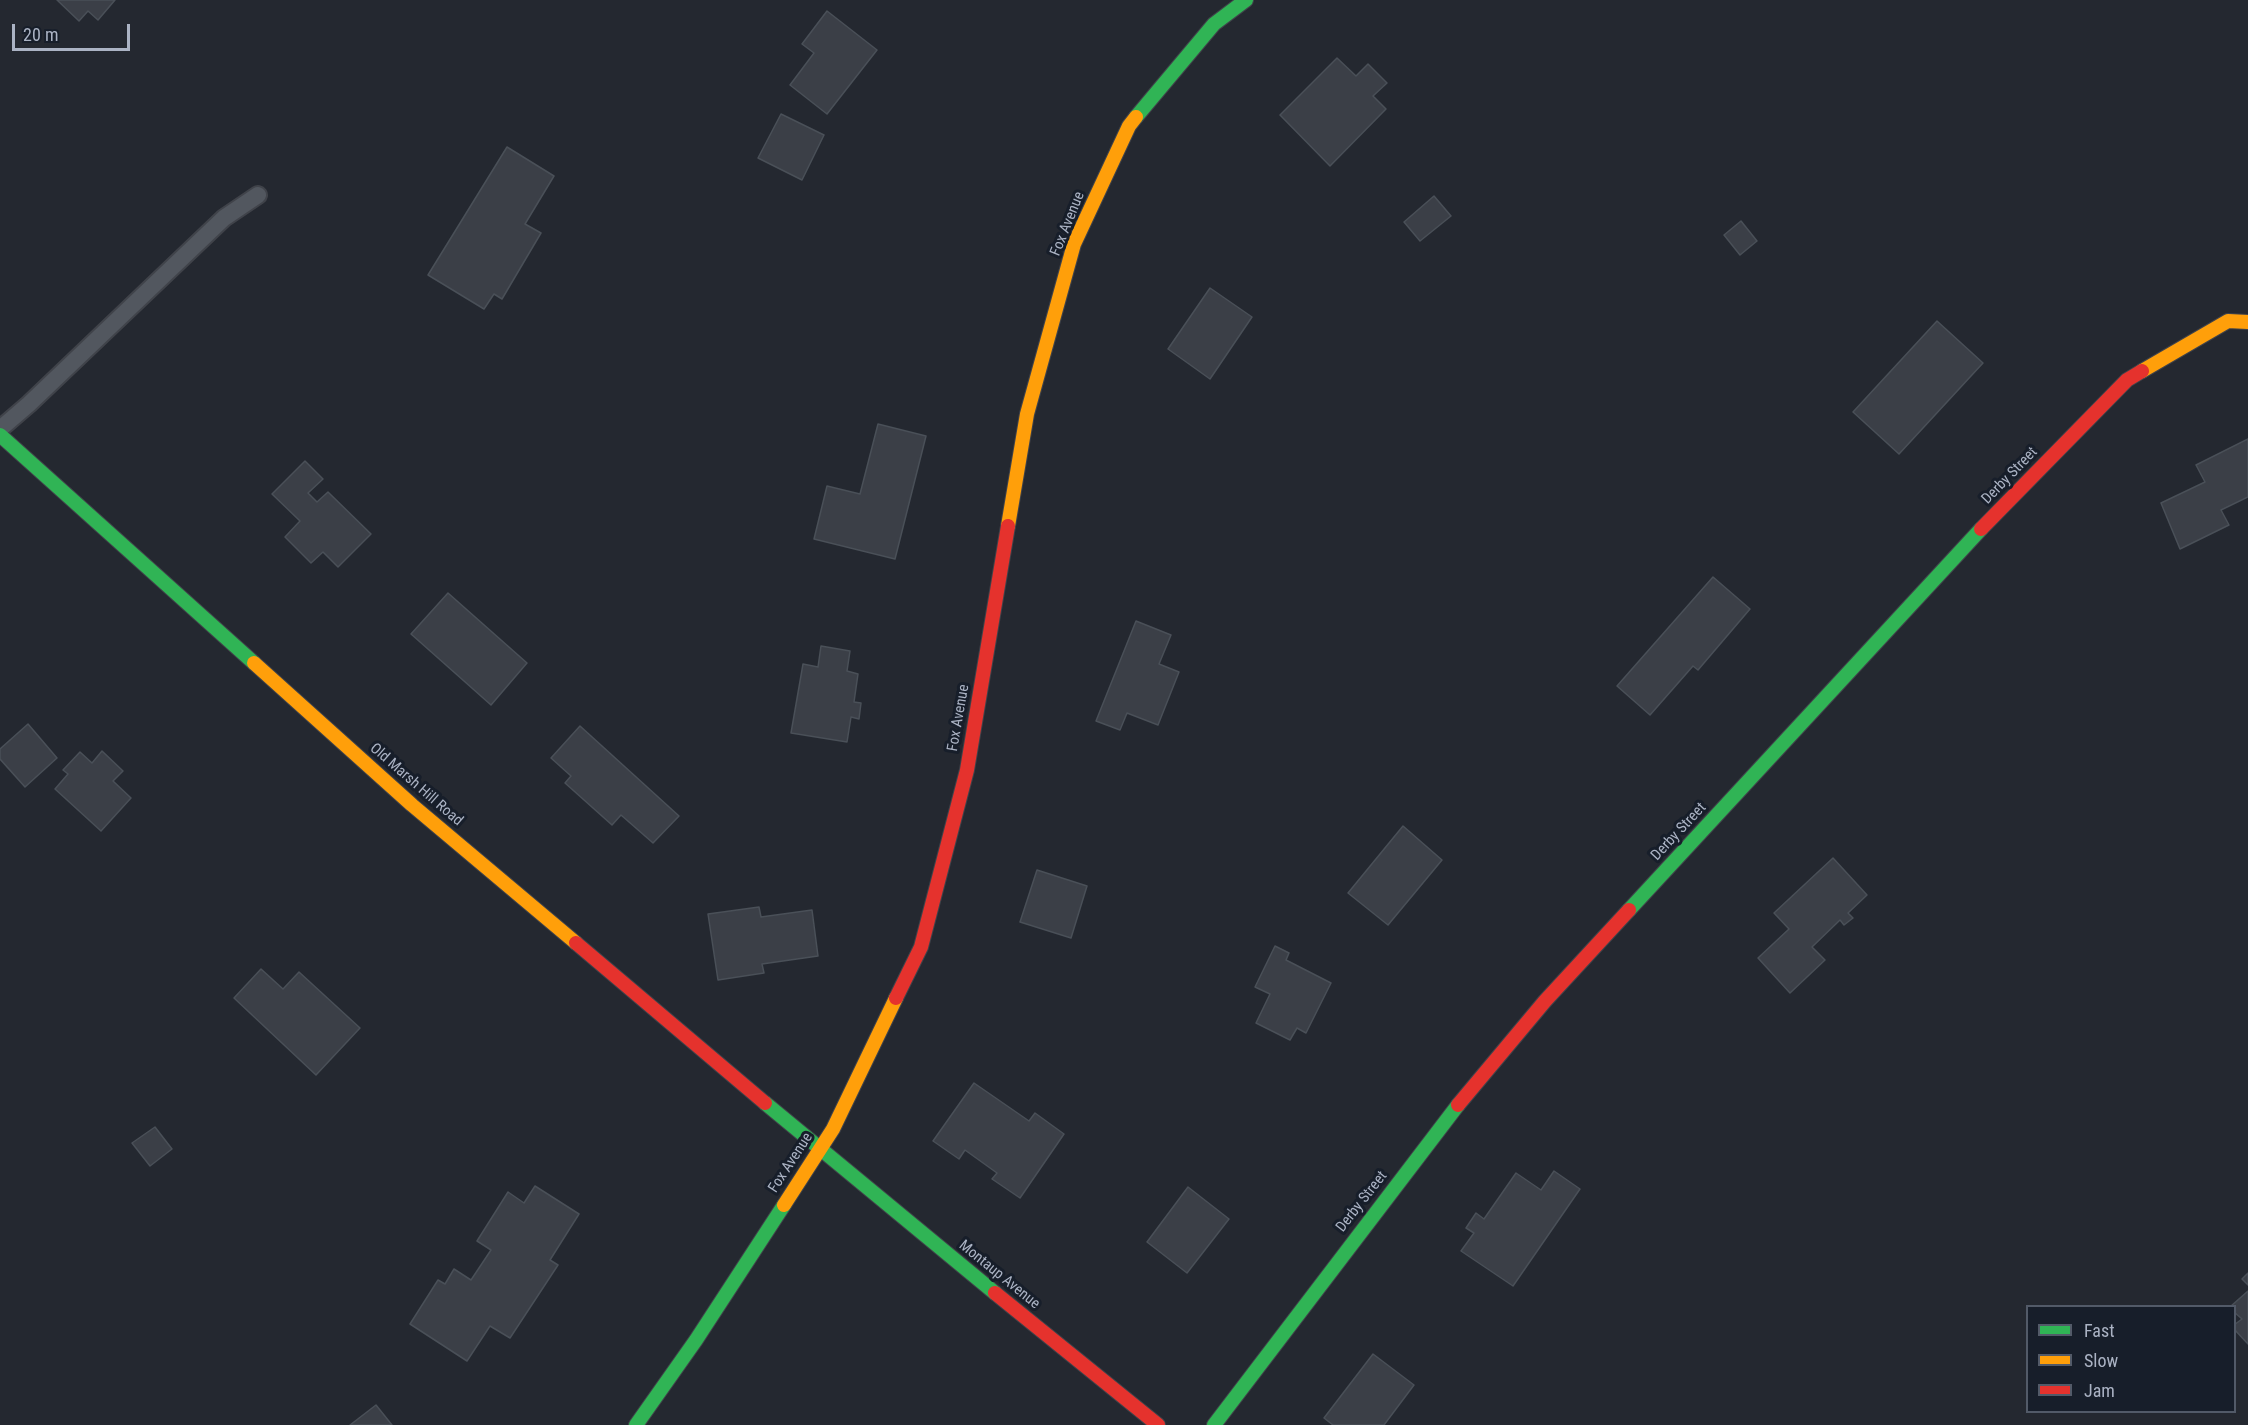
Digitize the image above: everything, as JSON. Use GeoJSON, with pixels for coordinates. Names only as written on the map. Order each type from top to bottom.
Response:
{"type":"FeatureCollection","features":[{"type":"Feature","properties":{"kind":"street","name":"Fox Avenue"},"geometry":{"type":"LineString","coordinates":[[636,1425],[696,1340],[833,1129],[921,947],[967,770],[1027,414],[1074,244],[1129,126],[1214,24],[1246,0]]}},
{"type":"Feature","properties":{"kind":"street","name":"Derby Street"},"geometry":{"type":"LineString","coordinates":[[1214,1425],[1441,1126],[1553,992],[1997,512],[2127,380],[2228,321],[2248,322]]}},
{"type":"Feature","properties":{"kind":"street","name":"Old Marsh Hill Road"},"geometry":{"type":"LineString","coordinates":[[0,435],[412,805],[820,1149]]}},
{"type":"Feature","properties":{"kind":"street","name":"Montaup Avenue"},"geometry":{"type":"LineString","coordinates":[[820,1149],[1158,1425]]}},
{"type":"Feature","properties":{"kind":"lane"},"geometry":{"type":"LineString","coordinates":[[0,429],[224,218],[258,195]]}},
{"type":"Feature","properties":{"kind":"building"},"geometry":{"type":"Polygon","coordinates":[[[57,0],[115,0],[98,20],[88,11],[79,21],[57,0]]]}},
{"type":"Feature","properties":{"kind":"building"},"geometry":{"type":"Polygon","coordinates":[[[827,11],[877,50],[827,114],[790,85],[814,53],[802,44],[827,11]]]}},
{"type":"Feature","properties":{"kind":"building"},"geometry":{"type":"Polygon","coordinates":[[[1337,58],[1356,76],[1368,64],[1387,83],[1373,96],[1386,109],[1330,166],[1280,115],[1337,58]]]}},
{"type":"Feature","properties":{"kind":"building"},"geometry":{"type":"Polygon","coordinates":[[[781,114],[824,135],[802,180],[758,158],[781,114]]]}},
{"type":"Feature","properties":{"kind":"building"},"geometry":{"type":"Polygon","coordinates":[[[507,147],[554,176],[525,224],[541,233],[502,299],[494,294],[484,309],[428,275],[507,147]]]}},
{"type":"Feature","properties":{"kind":"building"},"geometry":{"type":"Polygon","coordinates":[[[1434,196],[1451,216],[1420,241],[1404,222],[1434,196]]]}},
{"type":"Feature","properties":{"kind":"building"},"geometry":{"type":"Polygon","coordinates":[[[1741,221],[1757,241],[1740,255],[1724,235],[1741,221]]]}},
{"type":"Feature","properties":{"kind":"building"},"geometry":{"type":"Polygon","coordinates":[[[1210,288],[1252,317],[1210,379],[1168,349],[1210,288]]]}},
{"type":"Feature","properties":{"kind":"building"},"geometry":{"type":"Polygon","coordinates":[[[1937,321],[1983,363],[1899,454],[1853,412],[1937,321]]]}},
{"type":"Feature","properties":{"kind":"building"},"geometry":{"type":"Polygon","coordinates":[[[878,424],[926,436],[895,559],[814,539],[827,486],[860,494],[878,424]]]}},
{"type":"Feature","properties":{"kind":"building"},"geometry":{"type":"Polygon","coordinates":[[[2248,439],[2248,497],[2221,510],[2229,525],[2180,549],[2161,503],[2205,482],[2196,465],[2248,439]]]}},
{"type":"Feature","properties":{"kind":"building"},"geometry":{"type":"Polygon","coordinates":[[[305,461],[323,479],[308,493],[317,502],[328,492],[371,534],[338,567],[323,552],[311,563],[285,537],[300,521],[272,494],[305,461]]]}},
{"type":"Feature","properties":{"kind":"building"},"geometry":{"type":"Polygon","coordinates":[[[1713,577],[1750,609],[1698,670],[1693,666],[1650,715],[1617,686],[1713,577]]]}},
{"type":"Feature","properties":{"kind":"building"},"geometry":{"type":"Polygon","coordinates":[[[448,593],[527,663],[491,705],[411,634],[448,593]]]}},
{"type":"Feature","properties":{"kind":"building"},"geometry":{"type":"Polygon","coordinates":[[[1136,621],[1171,635],[1159,664],[1179,672],[1158,725],[1127,713],[1120,730],[1096,721],[1136,621]]]}},
{"type":"Feature","properties":{"kind":"building"},"geometry":{"type":"Polygon","coordinates":[[[821,646],[850,651],[847,671],[858,674],[854,702],[861,703],[859,719],[851,717],[847,742],[791,733],[803,664],[818,667],[821,646]]]}},
{"type":"Feature","properties":{"kind":"building"},"geometry":{"type":"Polygon","coordinates":[[[28,724],[57,758],[25,787],[0,759],[0,749],[28,724]]]}},
{"type":"Feature","properties":{"kind":"building"},"geometry":{"type":"Polygon","coordinates":[[[580,726],[679,816],[653,843],[621,815],[612,825],[565,783],[571,776],[551,758],[580,726]]]}},
{"type":"Feature","properties":{"kind":"building"},"geometry":{"type":"Polygon","coordinates":[[[102,751],[123,771],[113,781],[131,798],[101,831],[55,789],[68,774],[63,770],[80,752],[92,763],[102,751]]]}},
{"type":"Feature","properties":{"kind":"building"},"geometry":{"type":"Polygon","coordinates":[[[1403,826],[1442,860],[1388,925],[1348,893],[1403,826]]]}},
{"type":"Feature","properties":{"kind":"building"},"geometry":{"type":"Polygon","coordinates":[[[1833,858],[1867,895],[1848,913],[1853,918],[1844,925],[1840,920],[1812,947],[1825,960],[1790,993],[1758,958],[1789,929],[1774,913],[1833,858]]]}},
{"type":"Feature","properties":{"kind":"building"},"geometry":{"type":"Polygon","coordinates":[[[1037,870],[1087,886],[1071,938],[1020,922],[1037,870]]]}},
{"type":"Feature","properties":{"kind":"building"},"geometry":{"type":"Polygon","coordinates":[[[759,907],[761,917],[812,910],[818,956],[762,964],[764,973],[718,980],[708,914],[759,907]]]}},
{"type":"Feature","properties":{"kind":"building"},"geometry":{"type":"Polygon","coordinates":[[[1275,946],[1289,953],[1286,960],[1331,983],[1306,1033],[1297,1028],[1290,1040],[1256,1023],[1270,994],[1255,987],[1275,946]]]}},
{"type":"Feature","properties":{"kind":"building"},"geometry":{"type":"Polygon","coordinates":[[[261,969],[283,989],[299,972],[360,1028],[316,1075],[234,998],[261,969]]]}},
{"type":"Feature","properties":{"kind":"building"},"geometry":{"type":"Polygon","coordinates":[[[974,1083],[1029,1121],[1035,1113],[1064,1134],[1020,1198],[992,1179],[997,1173],[965,1150],[959,1159],[933,1141],[974,1083]]]}},
{"type":"Feature","properties":{"kind":"building"},"geometry":{"type":"Polygon","coordinates":[[[155,1127],[172,1149],[150,1166],[132,1143],[155,1127]]]}},
{"type":"Feature","properties":{"kind":"building"},"geometry":{"type":"Polygon","coordinates":[[[1554,1171],[1580,1189],[1513,1286],[1461,1251],[1474,1233],[1466,1228],[1476,1213],[1484,1219],[1516,1173],[1541,1190],[1554,1171]]]}},
{"type":"Feature","properties":{"kind":"building"},"geometry":{"type":"Polygon","coordinates":[[[535,1186],[579,1214],[550,1260],[558,1265],[510,1338],[490,1326],[467,1361],[410,1324],[438,1280],[445,1284],[454,1269],[471,1280],[491,1250],[477,1241],[508,1192],[524,1203],[535,1186]]]}},
{"type":"Feature","properties":{"kind":"building"},"geometry":{"type":"Polygon","coordinates":[[[1188,1187],[1229,1219],[1187,1273],[1147,1242],[1188,1187]]]}},
{"type":"Feature","properties":{"kind":"building"},"geometry":{"type":"Polygon","coordinates":[[[2248,1273],[2248,1285],[2242,1279],[2248,1273]]]}},
{"type":"Feature","properties":{"kind":"building"},"geometry":{"type":"Polygon","coordinates":[[[2248,1291],[2248,1344],[2236,1331],[2236,1324],[2242,1319],[2236,1314],[2236,1305],[2232,1305],[2248,1291]]]}},
{"type":"Feature","properties":{"kind":"building"},"geometry":{"type":"Polygon","coordinates":[[[1373,1354],[1414,1385],[1384,1425],[1333,1425],[1324,1418],[1373,1354]]]}},
{"type":"Feature","properties":{"kind":"building"},"geometry":{"type":"Polygon","coordinates":[[[376,1405],[392,1425],[350,1425],[376,1405]]]}},
{"type":"Feature","properties":{"kind":"traffic: fast"},"geometry":{"type":"LineString","coordinates":[[1136,117],[1214,24],[1246,0]]}},
{"type":"Feature","properties":{"kind":"traffic: fast"},"geometry":{"type":"LineString","coordinates":[[0,435],[254,663]]}},
{"type":"Feature","properties":{"kind":"traffic: fast"},"geometry":{"type":"LineString","coordinates":[[1629,910],[1981,529]]}},
{"type":"Feature","properties":{"kind":"traffic: fast"},"geometry":{"type":"LineString","coordinates":[[765,1103],[995,1293]]}},
{"type":"Feature","properties":{"kind":"traffic: fast"},"geometry":{"type":"LineString","coordinates":[[1214,1425],[1458,1105]]}},
{"type":"Feature","properties":{"kind":"traffic: fast"},"geometry":{"type":"LineString","coordinates":[[636,1425],[696,1340],[784,1205]]}},
{"type":"Feature","properties":{"kind":"traffic: slow"},"geometry":{"type":"LineString","coordinates":[[1008,526],[1027,414],[1074,244],[1129,126],[1136,117]]}},
{"type":"Feature","properties":{"kind":"traffic: slow"},"geometry":{"type":"LineString","coordinates":[[2142,371],[2228,321],[2248,322]]}},
{"type":"Feature","properties":{"kind":"traffic: slow"},"geometry":{"type":"LineString","coordinates":[[254,663],[412,805],[576,943]]}},
{"type":"Feature","properties":{"kind":"traffic: slow"},"geometry":{"type":"LineString","coordinates":[[784,1205],[833,1129],[896,998]]}},
{"type":"Feature","properties":{"kind":"traffic: jam"},"geometry":{"type":"LineString","coordinates":[[1981,529],[2127,380],[2142,371]]}},
{"type":"Feature","properties":{"kind":"traffic: jam"},"geometry":{"type":"LineString","coordinates":[[896,998],[921,947],[967,770],[1008,526]]}},
{"type":"Feature","properties":{"kind":"traffic: jam"},"geometry":{"type":"LineString","coordinates":[[1458,1105],[1545,1001],[1629,910]]}},
{"type":"Feature","properties":{"kind":"traffic: jam"},"geometry":{"type":"LineString","coordinates":[[576,943],[765,1103]]}},
{"type":"Feature","properties":{"kind":"traffic: jam"},"geometry":{"type":"LineString","coordinates":[[995,1293],[1158,1425]]}}]}
